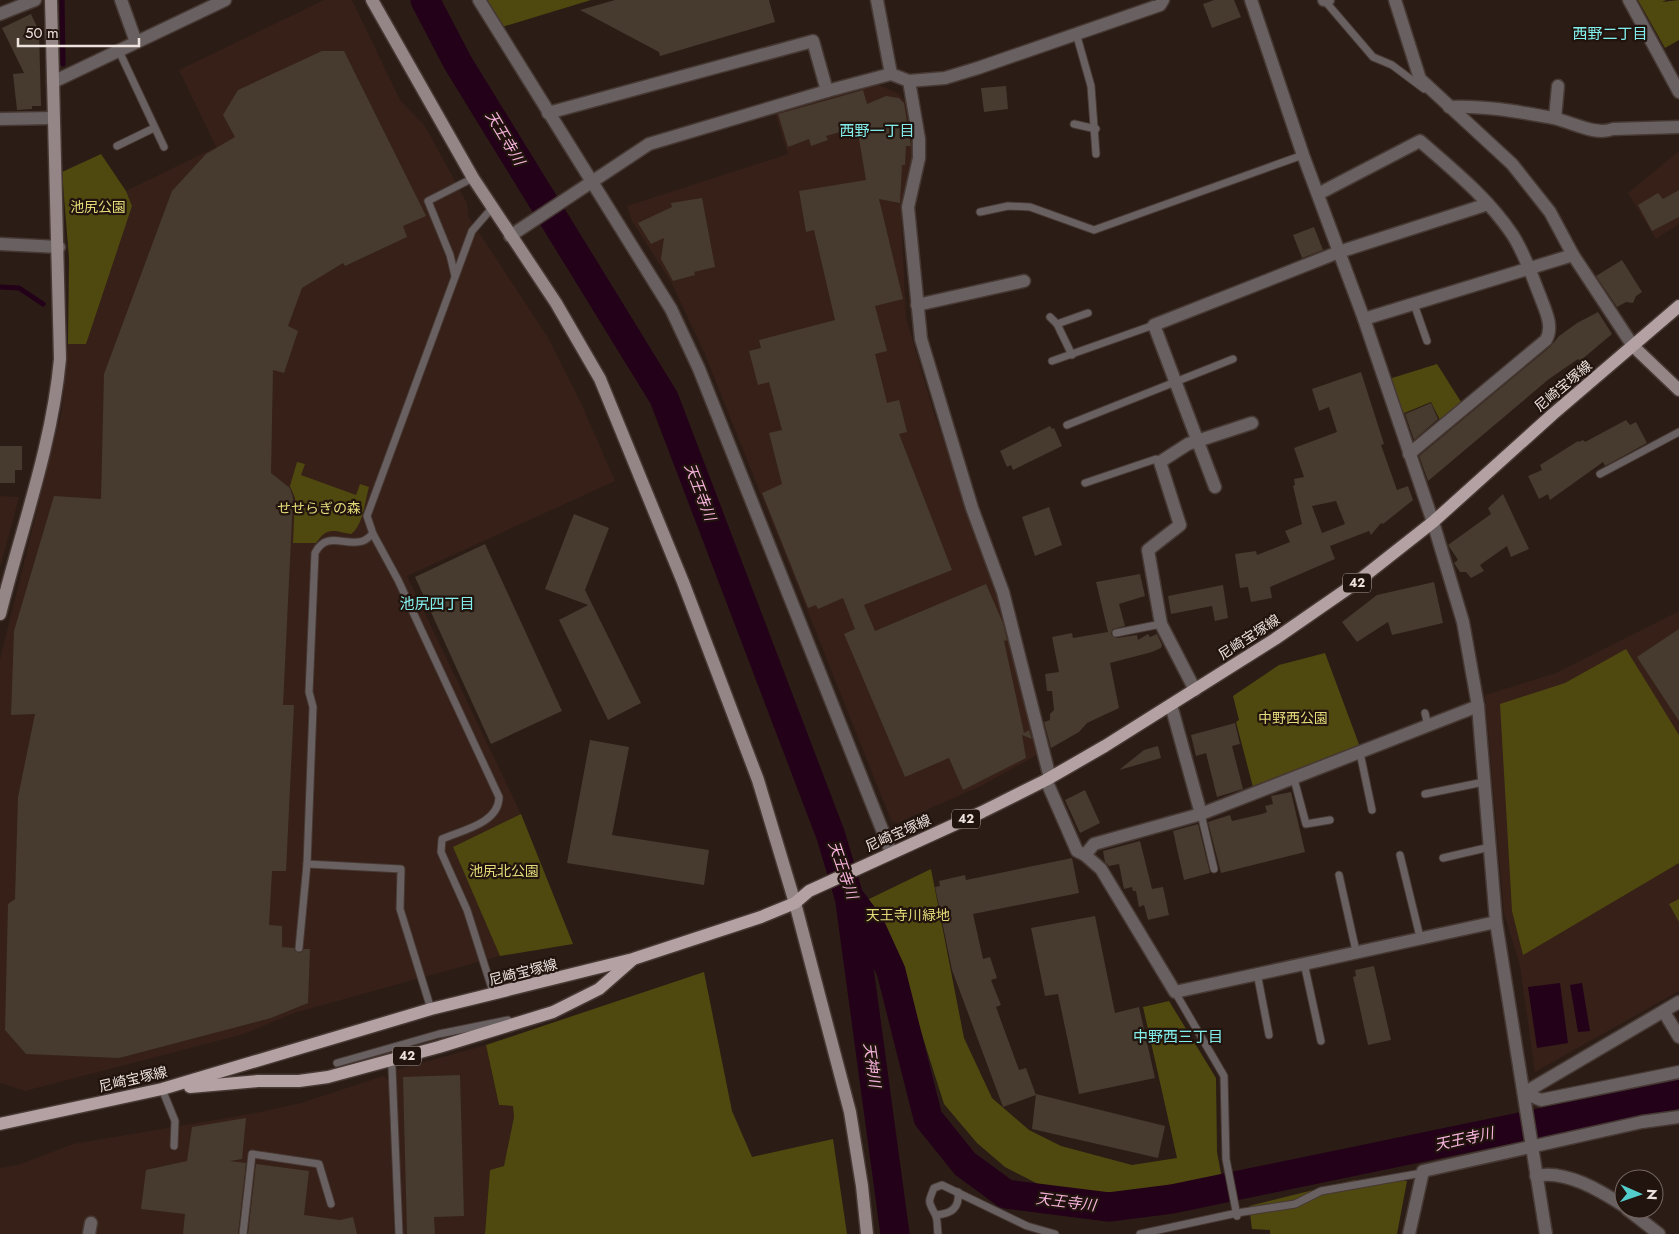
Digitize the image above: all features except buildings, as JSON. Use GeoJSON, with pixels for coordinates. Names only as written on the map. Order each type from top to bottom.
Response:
{"type":"FeatureCollection","features":[{"type":"Feature","properties":{"kind":"main road","name":"尼崎宝塚線"},"geometry":{"type":"LineString","coordinates":[[0,1124],[162,1089],[431,1009],[494,995],[633,959],[761,917],[795,903],[810,891],[886,854],[982,812],[1048,779],[1172,705],[1353,586],[1433,522],[1553,414],[1679,306]]}},
{"type":"Feature","properties":{"kind":"main road","name":"42"},"geometry":{"type":"LineString","coordinates":[[162,1089],[258,1081],[299,1081],[328,1077],[390,1060],[552,1012],[599,989],[633,959]]}},
{"type":"Feature","properties":{"kind":"street"},"geometry":{"type":"LineString","coordinates":[[0,14],[35,0]]}},
{"type":"Feature","properties":{"kind":"street"},"geometry":{"type":"LineString","coordinates":[[0,614],[20,545],[57,389],[60,359],[59,247],[53,118],[51,0]]}},
{"type":"Feature","properties":{"kind":"street"},"geometry":{"type":"LineString","coordinates":[[121,0],[136,42]]}},
{"type":"Feature","properties":{"kind":"street"},"geometry":{"type":"LineString","coordinates":[[52,82],[224,0]]}},
{"type":"Feature","properties":{"kind":"street"},"geometry":{"type":"LineString","coordinates":[[372,0],[473,178],[492,208],[515,232],[600,379],[683,582],[758,780],[795,903],[850,1112],[862,1186],[867,1234]]}},
{"type":"Feature","properties":{"kind":"street"},"geometry":{"type":"LineString","coordinates":[[479,0],[590,183],[672,309],[699,369],[886,854]]}},
{"type":"Feature","properties":{"kind":"street"},"geometry":{"type":"LineString","coordinates":[[877,0],[891,74]]}},
{"type":"Feature","properties":{"kind":"street"},"geometry":{"type":"LineString","coordinates":[[515,232],[649,144],[826,91],[891,74],[909,81],[945,78],[1160,5],[1163,0]]}},
{"type":"Feature","properties":{"kind":"street"},"geometry":{"type":"LineString","coordinates":[[1251,0],[1303,155],[1364,319],[1433,522],[1463,622],[1478,706],[1496,922],[1524,1093],[1524,1108],[1546,1234]]}},
{"type":"Feature","properties":{"kind":"street"},"geometry":{"type":"LineString","coordinates":[[1395,0],[1420,79],[1512,164],[1550,212],[1573,255],[1633,346],[1679,390]]}},
{"type":"Feature","properties":{"kind":"street"},"geometry":{"type":"LineString","coordinates":[[1630,0],[1679,92]]}},
{"type":"Feature","properties":{"kind":"street"},"geometry":{"type":"LineString","coordinates":[[548,113],[813,41],[826,91]]}},
{"type":"Feature","properties":{"kind":"street"},"geometry":{"type":"LineString","coordinates":[[909,81],[919,139],[919,158],[908,207],[921,339],[972,508],[1003,592],[1048,779],[1077,851],[1085,855],[1100,869],[1175,992],[1257,972],[1496,922]]}},
{"type":"Feature","properties":{"kind":"street"},"geometry":{"type":"LineString","coordinates":[[1555,118],[1558,86]]}},
{"type":"Feature","properties":{"kind":"street"},"geometry":{"type":"LineString","coordinates":[[1449,107],[1465,106],[1555,118],[1604,132],[1613,129],[1679,127]]}},
{"type":"Feature","properties":{"kind":"street"},"geometry":{"type":"LineString","coordinates":[[0,119],[53,118]]}},
{"type":"Feature","properties":{"kind":"street"},"geometry":{"type":"LineString","coordinates":[[1318,194],[1420,141],[1479,192],[1512,235],[1529,269],[1551,328],[1546,340],[1409,454]]}},
{"type":"Feature","properties":{"kind":"street"},"geometry":{"type":"LineString","coordinates":[[1215,487],[1154,325],[1339,252],[1488,204]]}},
{"type":"Feature","properties":{"kind":"street"},"geometry":{"type":"LineString","coordinates":[[0,244],[59,247]]}},
{"type":"Feature","properties":{"kind":"street"},"geometry":{"type":"LineString","coordinates":[[1364,319],[1573,255]]}},
{"type":"Feature","properties":{"kind":"street"},"geometry":{"type":"LineString","coordinates":[[917,305],[1009,288],[1024,281]]}},
{"type":"Feature","properties":{"kind":"street"},"geometry":{"type":"LineString","coordinates":[[1195,690],[1161,624],[1148,550],[1180,525],[1160,462],[1188,444],[1252,423]]}},
{"type":"Feature","properties":{"kind":"street"},"geometry":{"type":"LineString","coordinates":[[1172,705],[1201,814]]}},
{"type":"Feature","properties":{"kind":"street"},"geometry":{"type":"LineString","coordinates":[[1085,855],[1094,844],[1201,814],[1478,706]]}},
{"type":"Feature","properties":{"kind":"street"},"geometry":{"type":"LineString","coordinates":[[1524,1093],[1679,1002]]}},
{"type":"Feature","properties":{"kind":"street"},"geometry":{"type":"LineString","coordinates":[[1664,1012],[1679,1037]]}},
{"type":"Feature","properties":{"kind":"street"},"geometry":{"type":"LineString","coordinates":[[1524,1093],[1540,1100],[1679,1072]]}},
{"type":"Feature","properties":{"kind":"street"},"geometry":{"type":"LineString","coordinates":[[1409,1234],[1423,1170],[1531,1144],[1642,1122],[1679,1117]]}},
{"type":"Feature","properties":{"kind":"street"},"geometry":{"type":"LineString","coordinates":[[1536,1176],[1546,1174],[1566,1178],[1595,1189],[1614,1200]]}},
{"type":"Feature","properties":{"kind":"street"},"geometry":{"type":"LineString","coordinates":[[1640,1219],[1659,1234]]}},
{"type":"Feature","properties":{"kind":"lane"},"geometry":{"type":"LineString","coordinates":[[1326,0],[1373,57],[1392,65],[1420,88],[1432,91]]}},
{"type":"Feature","properties":{"kind":"lane"},"geometry":{"type":"LineString","coordinates":[[1076,33],[1091,86],[1096,129],[1096,154]]}},
{"type":"Feature","properties":{"kind":"lane"},"geometry":{"type":"LineString","coordinates":[[119,51],[164,147]]}},
{"type":"Feature","properties":{"kind":"lane"},"geometry":{"type":"LineString","coordinates":[[1074,124],[1096,129]]}},
{"type":"Feature","properties":{"kind":"lane"},"geometry":{"type":"LineString","coordinates":[[117,146],[154,128]]}},
{"type":"Feature","properties":{"kind":"lane"},"geometry":{"type":"LineString","coordinates":[[980,212],[1008,206],[1030,208],[1094,230],[1303,155]]}},
{"type":"Feature","properties":{"kind":"lane"},"geometry":{"type":"LineString","coordinates":[[455,277],[450,255],[428,200],[473,178]]}},
{"type":"Feature","properties":{"kind":"lane"},"geometry":{"type":"LineString","coordinates":[[492,208],[472,232],[368,516],[373,534],[398,580],[499,797],[499,807],[493,816],[442,839],[441,852],[467,910],[494,995]]}},
{"type":"Feature","properties":{"kind":"lane"},"geometry":{"type":"LineString","coordinates":[[1414,304],[1427,341]]}},
{"type":"Feature","properties":{"kind":"lane"},"geometry":{"type":"LineString","coordinates":[[1057,324],[1088,313]]}},
{"type":"Feature","properties":{"kind":"lane"},"geometry":{"type":"LineString","coordinates":[[1050,317],[1057,324],[1072,355]]}},
{"type":"Feature","properties":{"kind":"lane"},"geometry":{"type":"LineString","coordinates":[[1052,361],[1154,325]]}},
{"type":"Feature","properties":{"kind":"lane"},"geometry":{"type":"LineString","coordinates":[[1067,425],[1233,358]]}},
{"type":"Feature","properties":{"kind":"lane"},"geometry":{"type":"LineString","coordinates":[[1600,474],[1679,432]]}},
{"type":"Feature","properties":{"kind":"lane"},"geometry":{"type":"LineString","coordinates":[[1085,483],[1156,459],[1160,462]]}},
{"type":"Feature","properties":{"kind":"lane"},"geometry":{"type":"LineString","coordinates":[[298,948],[307,864],[313,706],[309,692],[315,553],[319,545],[328,541],[363,541],[373,534]]}},
{"type":"Feature","properties":{"kind":"lane"},"geometry":{"type":"LineString","coordinates":[[1116,633],[1161,624]]}},
{"type":"Feature","properties":{"kind":"lane"},"geometry":{"type":"LineString","coordinates":[[1425,713],[1428,726]]}},
{"type":"Feature","properties":{"kind":"lane"},"geometry":{"type":"LineString","coordinates":[[1360,753],[1372,810]]}},
{"type":"Feature","properties":{"kind":"lane"},"geometry":{"type":"LineString","coordinates":[[1294,779],[1306,824],[1330,820]]}},
{"type":"Feature","properties":{"kind":"lane"},"geometry":{"type":"LineString","coordinates":[[1425,794],[1484,782]]}},
{"type":"Feature","properties":{"kind":"lane"},"geometry":{"type":"LineString","coordinates":[[1201,814],[1214,869]]}},
{"type":"Feature","properties":{"kind":"lane"},"geometry":{"type":"LineString","coordinates":[[1443,858],[1490,847]]}},
{"type":"Feature","properties":{"kind":"lane"},"geometry":{"type":"LineString","coordinates":[[1400,855],[1420,937]]}},
{"type":"Feature","properties":{"kind":"lane"},"geometry":{"type":"LineString","coordinates":[[307,864],[401,868],[400,909],[431,1009]]}},
{"type":"Feature","properties":{"kind":"lane"},"geometry":{"type":"LineString","coordinates":[[1339,875],[1356,951]]}},
{"type":"Feature","properties":{"kind":"lane"},"geometry":{"type":"LineString","coordinates":[[1304,963],[1321,1041]]}},
{"type":"Feature","properties":{"kind":"lane"},"geometry":{"type":"LineString","coordinates":[[1257,972],[1269,1035]]}},
{"type":"Feature","properties":{"kind":"lane"},"geometry":{"type":"LineString","coordinates":[[1175,992],[1224,1076],[1228,1168],[1237,1213]]}},
{"type":"Feature","properties":{"kind":"lane"},"geometry":{"type":"LineString","coordinates":[[337,1063],[439,1034],[552,1012]]}},
{"type":"Feature","properties":{"kind":"lane"},"geometry":{"type":"LineString","coordinates":[[390,1060],[398,1234]]}},
{"type":"Feature","properties":{"kind":"lane"},"geometry":{"type":"LineString","coordinates":[[162,1089],[174,1121],[174,1146]]}},
{"type":"Feature","properties":{"kind":"lane"},"geometry":{"type":"LineString","coordinates":[[243,1234],[252,1154],[319,1164],[331,1204]]}},
{"type":"Feature","properties":{"kind":"lane"},"geometry":{"type":"LineString","coordinates":[[1140,1234],[1237,1213],[1295,1204],[1321,1191],[1422,1172]]}},
{"type":"Feature","properties":{"kind":"lane"},"geometry":{"type":"LineString","coordinates":[[938,1234],[936,1215],[930,1209],[928,1200],[934,1188],[942,1185],[1027,1226],[1055,1234]]}},
{"type":"Feature","properties":{"kind":"lane"},"geometry":{"type":"LineString","coordinates":[[936,1215],[945,1214],[954,1209],[959,1201],[958,1192]]}},
{"type":"Feature","properties":{"kind":"shaded area"},"geometry":{"type":"Polygon","coordinates":[[[324,0],[352,0],[400,100],[425,126],[467,203],[468,216],[547,336],[581,403],[615,481],[407,576],[521,814],[453,847],[500,956],[294,1013],[244,1034],[25,1091],[0,1083],[0,659],[62,410],[68,344],[86,343],[132,206],[126,191],[216,147],[179,70],[324,0]]]}},
{"type":"Feature","properties":{"kind":"shaded area"},"geometry":{"type":"Polygon","coordinates":[[[877,84],[899,94],[906,102],[914,149],[901,211],[906,318],[934,413],[999,596],[1013,642],[1037,755],[981,786],[897,823],[891,820],[704,352],[671,282],[632,221],[627,206],[788,154],[775,113],[877,84]]]}},
{"type":"Feature","properties":{"kind":"shaded area"},"geometry":{"type":"Polygon","coordinates":[[[1679,151],[1679,224],[1656,239],[1628,193],[1679,151]]]}},
{"type":"Feature","properties":{"kind":"shaded area"},"geometry":{"type":"Polygon","coordinates":[[[0,496],[19,497],[0,568],[0,496]]]}},
{"type":"Feature","properties":{"kind":"shaded area"},"geometry":{"type":"Polygon","coordinates":[[[1679,611],[1679,991],[1535,1072],[1520,966],[1504,913],[1485,695],[1556,673],[1679,611]]]}},
{"type":"Feature","properties":{"kind":"shaded area"},"geometry":{"type":"Polygon","coordinates":[[[1560,983],[1568,1043],[1537,1048],[1528,987],[1560,983]]]}},
{"type":"Feature","properties":{"kind":"shaded area"},"geometry":{"type":"Polygon","coordinates":[[[1582,983],[1590,1031],[1578,1032],[1570,985],[1582,983]]]}},
{"type":"Feature","properties":{"kind":"shaded area"},"geometry":{"type":"Polygon","coordinates":[[[486,1045],[499,1105],[513,1106],[514,1117],[504,1167],[490,1170],[485,1234],[403,1234],[396,1070],[486,1045]]]}},
{"type":"Feature","properties":{"kind":"shaded area"},"geometry":{"type":"Polygon","coordinates":[[[383,1076],[389,1080],[394,1234],[0,1234],[0,1168],[18,1165],[73,1144],[250,1114],[301,1103],[383,1076]]]}},
{"type":"Feature","properties":{"kind":"green space"},"geometry":{"type":"Polygon","coordinates":[[[487,0],[591,0],[502,27],[487,0]]]}},
{"type":"Feature","properties":{"kind":"green space"},"geometry":{"type":"Polygon","coordinates":[[[1638,0],[1666,0],[1662,2],[1679,0],[1679,40],[1665,48],[1638,0]]]}},
{"type":"Feature","properties":{"kind":"green space","name":"池尻公園"},"geometry":{"type":"Polygon","coordinates":[[[101,154],[126,191],[132,206],[86,344],[68,344],[69,258],[62,172],[101,154]]]}},
{"type":"Feature","properties":{"kind":"green space"},"geometry":{"type":"Polygon","coordinates":[[[1437,364],[1463,405],[1441,422],[1431,402],[1402,414],[1389,379],[1437,364]]]}},
{"type":"Feature","properties":{"kind":"green space","name":"せせらぎの森"},"geometry":{"type":"Polygon","coordinates":[[[297,462],[305,464],[301,475],[356,495],[360,484],[369,487],[361,519],[351,534],[331,531],[324,534],[316,543],[293,543],[295,498],[290,486],[297,462]]]}},
{"type":"Feature","properties":{"kind":"green space"},"geometry":{"type":"Polygon","coordinates":[[[1626,649],[1679,735],[1679,863],[1523,955],[1512,911],[1500,704],[1565,683],[1626,649]]]}},
{"type":"Feature","properties":{"kind":"green space","name":"中野西公園"},"geometry":{"type":"Polygon","coordinates":[[[1325,653],[1360,747],[1254,791],[1236,722],[1239,720],[1233,696],[1279,665],[1325,653]]]}},
{"type":"Feature","properties":{"kind":"green space","name":"池尻北公園"},"geometry":{"type":"Polygon","coordinates":[[[521,814],[573,944],[500,956],[453,847],[521,814]]]}},
{"type":"Feature","properties":{"kind":"green space","name":"天王寺川緑地"},"geometry":{"type":"Polygon","coordinates":[[[931,869],[964,1038],[992,1098],[1029,1130],[1061,1146],[1132,1165],[1177,1158],[1143,1007],[1169,1001],[1216,1078],[1217,1152],[1222,1179],[1140,1196],[1086,1199],[1042,1186],[1005,1167],[977,1143],[944,1104],[905,981],[867,900],[931,869]]]}},
{"type":"Feature","properties":{"kind":"green space"},"geometry":{"type":"Polygon","coordinates":[[[1679,899],[1679,922],[1669,904],[1679,899]]]}},
{"type":"Feature","properties":{"kind":"green space"},"geometry":{"type":"Polygon","coordinates":[[[704,972],[732,1111],[752,1157],[833,1139],[847,1234],[485,1234],[490,1170],[504,1166],[514,1117],[513,1106],[499,1105],[486,1045],[704,972]]]}},
{"type":"Feature","properties":{"kind":"green space"},"geometry":{"type":"Polygon","coordinates":[[[1354,1180],[1407,1181],[1397,1234],[1270,1234],[1270,1230],[1252,1229],[1249,1206],[1354,1180]]]}},
{"type":"Feature","properties":{"kind":"waterway"},"geometry":{"type":"LineString","coordinates":[[62,0],[63,64]]}},
{"type":"Feature","properties":{"kind":"waterway","name":"天王寺川"},"geometry":{"type":"LineString","coordinates":[[425,0],[458,63],[664,398],[831,836],[849,897],[870,925],[891,971],[928,1118],[965,1164],[1006,1194],[1109,1207],[1172,1199],[1679,1094]]}},
{"type":"Feature","properties":{"kind":"waterway"},"geometry":{"type":"LineString","coordinates":[[0,287],[19,288],[43,304]]}},
{"type":"Feature","properties":{"kind":"waterway","name":"天神川"},"geometry":{"type":"LineString","coordinates":[[850,902],[895,1234]]}},
{"type":"Feature","properties":{"kind":"district","name":"西野二丁目"},"geometry":{"type":"Point","coordinates":[1610,34]}},
{"type":"Feature","properties":{"kind":"district","name":"西野一丁目"},"geometry":{"type":"Point","coordinates":[877,131]}},
{"type":"Feature","properties":{"kind":"district","name":"池尻四丁目"},"geometry":{"type":"Point","coordinates":[437,604]}},
{"type":"Feature","properties":{"kind":"district","name":"中野西三丁目"},"geometry":{"type":"Point","coordinates":[1178,1037]}}]}
